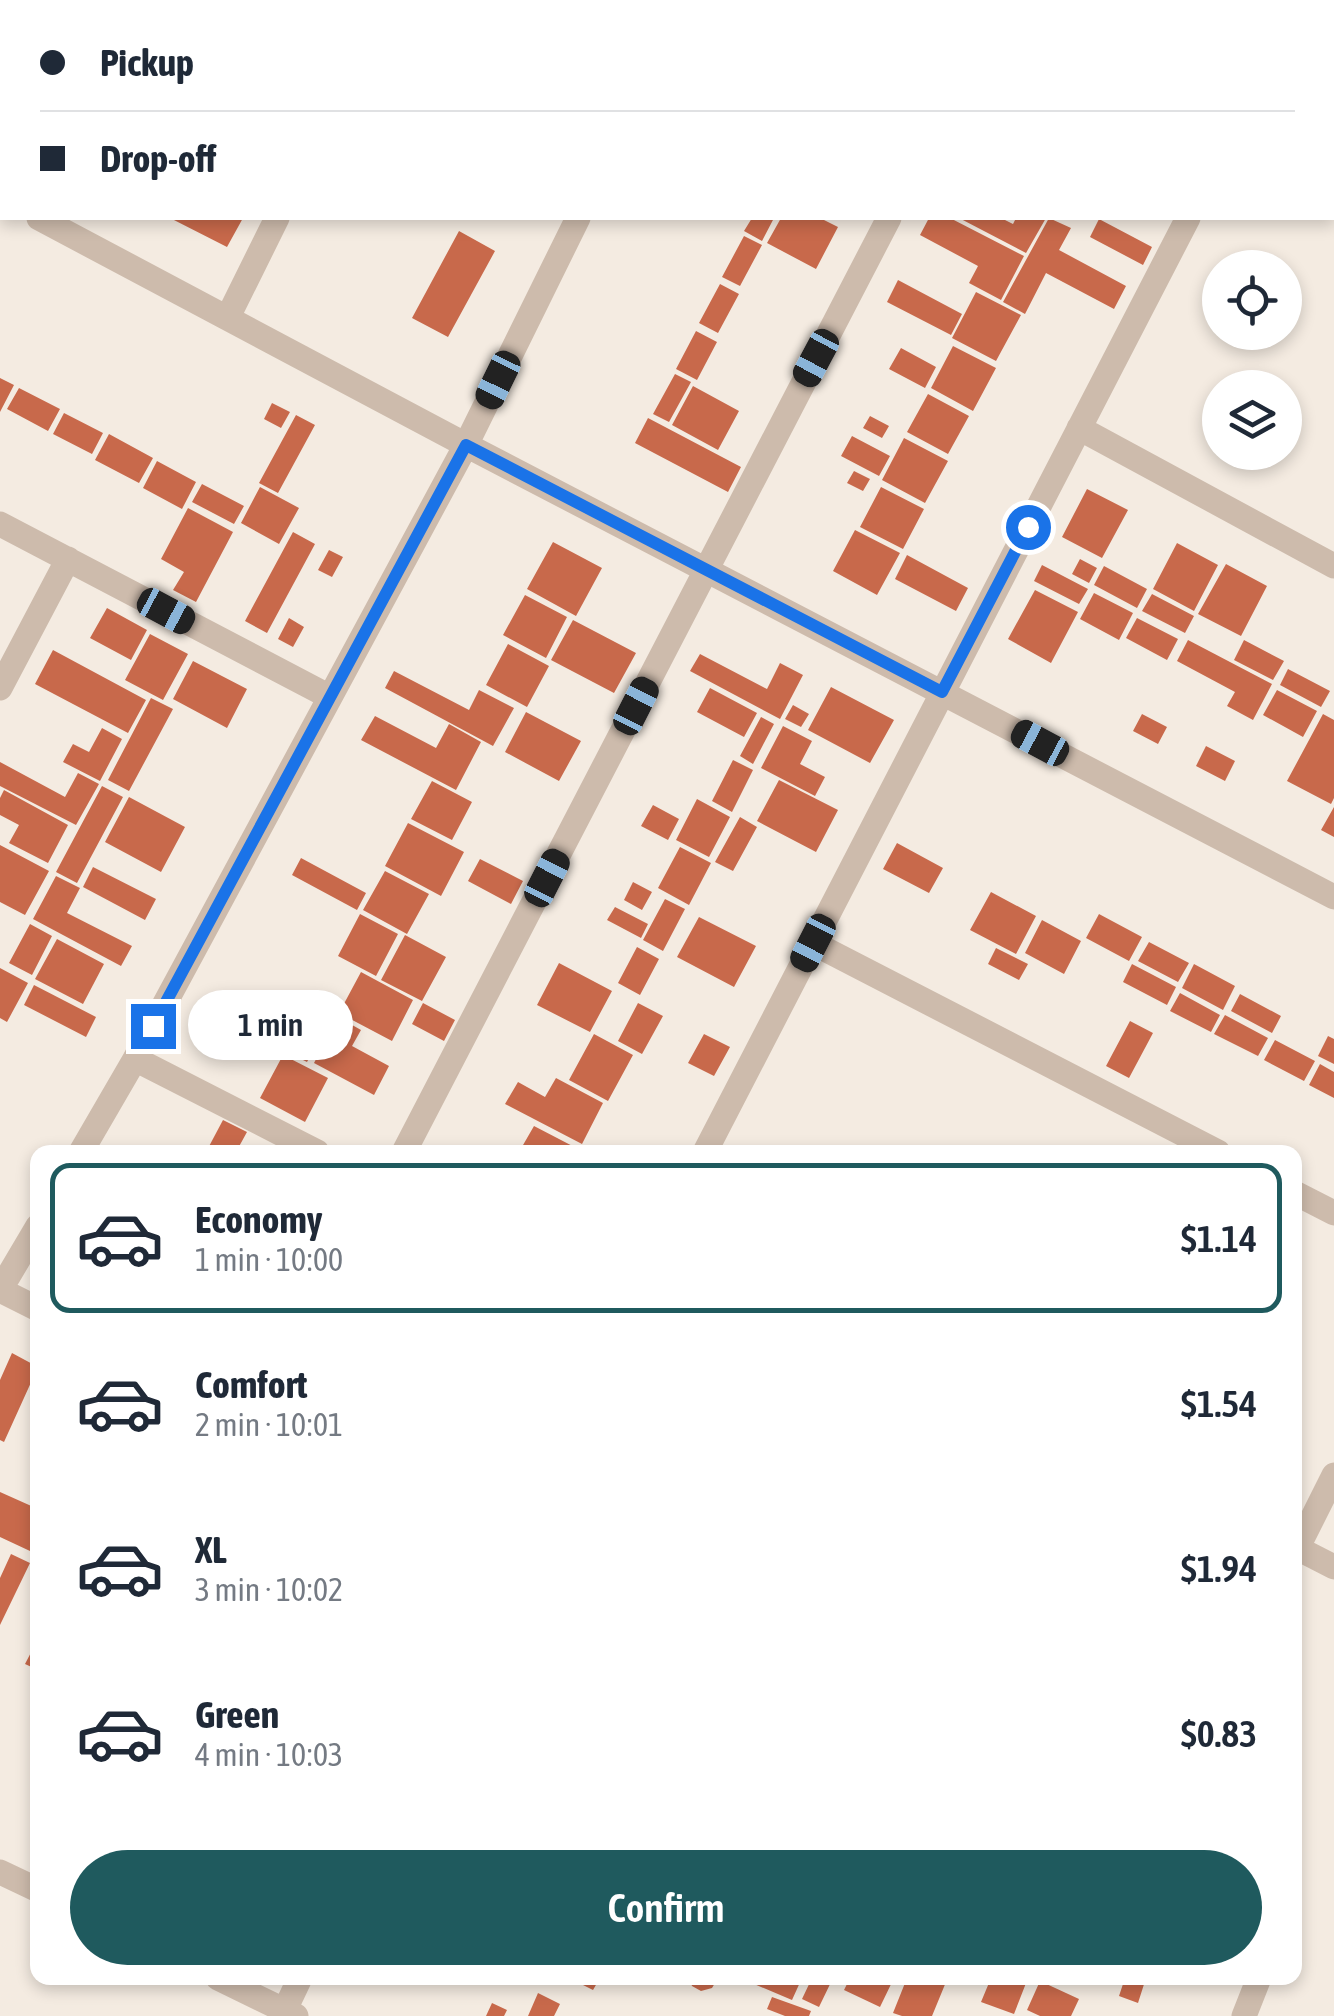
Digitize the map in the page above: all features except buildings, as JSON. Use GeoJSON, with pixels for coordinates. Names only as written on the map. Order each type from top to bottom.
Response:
{"type":"FeatureCollection","features":[{"type":"Feature","properties":{"kind":"street"},"geometry":{"type":"LineString","coordinates":[[43,220],[1334,897]]}},
{"type":"Feature","properties":{"kind":"street"},"geometry":{"type":"LineString","coordinates":[[228,317],[276,220]]}},
{"type":"Feature","properties":{"kind":"street"},"geometry":{"type":"LineString","coordinates":[[84,1145],[135,1059],[466,445],[577,220]]}},
{"type":"Feature","properties":{"kind":"street"},"geometry":{"type":"LineString","coordinates":[[408,1145],[887,220]]}},
{"type":"Feature","properties":{"kind":"street"},"geometry":{"type":"LineString","coordinates":[[709,1145],[1187,220]]}},
{"type":"Feature","properties":{"kind":"street"},"geometry":{"type":"LineString","coordinates":[[1079,428],[1334,566]]}},
{"type":"Feature","properties":{"kind":"street"},"geometry":{"type":"LineString","coordinates":[[0,524],[330,697]]}},
{"type":"Feature","properties":{"kind":"street"},"geometry":{"type":"LineString","coordinates":[[0,688],[68,559]]}},
{"type":"Feature","properties":{"kind":"street"},"geometry":{"type":"LineString","coordinates":[[813,943],[1204,1145]]}},
{"type":"Feature","properties":{"kind":"street"},"geometry":{"type":"LineString","coordinates":[[135,1059],[302,1145]]}},
{"type":"Feature","properties":{"kind":"street"},"geometry":{"type":"LineString","coordinates":[[1302,1196],[1334,1213]]}},
{"type":"Feature","properties":{"kind":"street"},"geometry":{"type":"LineString","coordinates":[[30,1239],[0,1290],[30,1304]]}},
{"type":"Feature","properties":{"kind":"street"},"geometry":{"type":"LineString","coordinates":[[1302,1538],[1334,1475]]}},
{"type":"Feature","properties":{"kind":"street"},"geometry":{"type":"LineString","coordinates":[[1302,1553],[1334,1567]]}},
{"type":"Feature","properties":{"kind":"street"},"geometry":{"type":"LineString","coordinates":[[0,1872],[30,1886]]}},
{"type":"Feature","properties":{"kind":"street"},"geometry":{"type":"LineString","coordinates":[[232,1985],[288,2014],[298,1985]]}},
{"type":"Feature","properties":{"kind":"street"},"geometry":{"type":"LineString","coordinates":[[1244,2016],[1256,1985]]}},
{"type":"Feature","properties":{"kind":"route"},"geometry":{"type":"LineString","coordinates":[[153,1026],[466,445],[942,692],[1028,527]]}}]}
